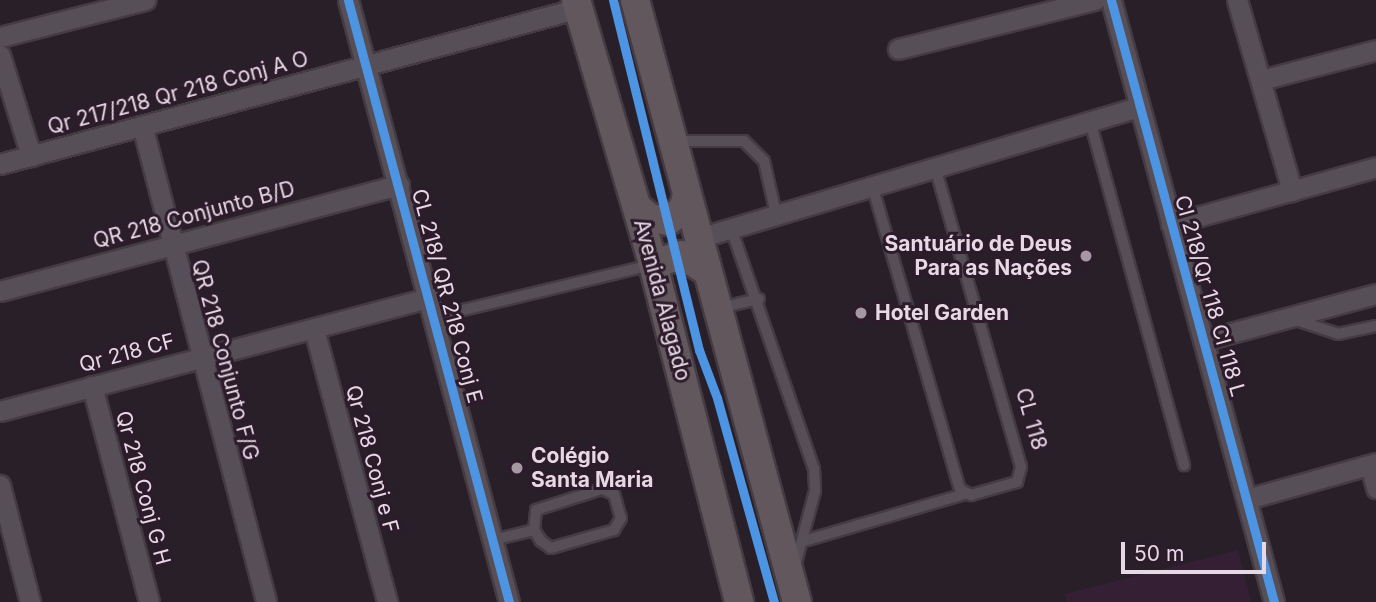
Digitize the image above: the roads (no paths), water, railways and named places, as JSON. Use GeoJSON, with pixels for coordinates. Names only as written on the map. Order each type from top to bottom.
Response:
{"type":"FeatureCollection","features":[{"type":"Feature","properties":{"kind":"main road"},"geometry":{"type":"LineString","coordinates":[[635,0],[795,595]]}},
{"type":"Feature","properties":{"kind":"main road","name":"Avenida Alagado"},"geometry":{"type":"LineString","coordinates":[[577,4],[638,208],[740,602]]}},
{"type":"Feature","properties":{"kind":"main road"},"geometry":{"type":"LineString","coordinates":[[638,208],[650,218],[668,221],[683,209],[687,195]]}},
{"type":"Feature","properties":{"kind":"main road"},"geometry":{"type":"LineString","coordinates":[[653,264],[682,255],[707,271]]}},
{"type":"Feature","properties":{"kind":"main road"},"geometry":{"type":"LineString","coordinates":[[729,565],[759,602]]}},
{"type":"Feature","properties":{"kind":"street"},"geometry":{"type":"LineString","coordinates":[[0,37],[145,0]]}},
{"type":"Feature","properties":{"kind":"street","name":"CL 218/ QR 218 Conj E"},"geometry":{"type":"LineString","coordinates":[[348,0],[509,602]]}},
{"type":"Feature","properties":{"kind":"street"},"geometry":{"type":"LineString","coordinates":[[898,49],[1096,0]]}},
{"type":"Feature","properties":{"kind":"street","name":"Cl 218/Qr 118 Cl 118 L"},"geometry":{"type":"LineString","coordinates":[[1111,0],[1274,602]]}},
{"type":"Feature","properties":{"kind":"street"},"geometry":{"type":"LineString","coordinates":[[1237,0],[1292,191]]}},
{"type":"Feature","properties":{"kind":"street","name":"Qr 217/218 Qr 218 Conj A O"},"geometry":{"type":"LineString","coordinates":[[0,164],[143,128],[577,4]]}},
{"type":"Feature","properties":{"kind":"street"},"geometry":{"type":"LineString","coordinates":[[1261,80],[1376,50]]}},
{"type":"Feature","properties":{"kind":"street"},"geometry":{"type":"LineString","coordinates":[[0,55],[31,156]]}},
{"type":"Feature","properties":{"kind":"street"},"geometry":{"type":"LineString","coordinates":[[699,238],[1139,107]]}},
{"type":"Feature","properties":{"kind":"street","name":"QR 218 Conjunto F/G"},"geometry":{"type":"LineString","coordinates":[[143,128],[170,244],[265,602]]}},
{"type":"Feature","properties":{"kind":"street"},"geometry":{"type":"LineString","coordinates":[[1171,224],[1376,167]]}},
{"type":"Feature","properties":{"kind":"street","name":"QR 218 Conjunto B/D"},"geometry":{"type":"LineString","coordinates":[[0,291],[399,185]]}},
{"type":"Feature","properties":{"kind":"street"},"geometry":{"type":"LineString","coordinates":[[1205,340],[1376,294]]}},
{"type":"Feature","properties":{"kind":"street","name":"Qr 218 CF"},"geometry":{"type":"LineString","coordinates":[[0,411],[314,328],[432,308]]}},
{"type":"Feature","properties":{"kind":"street","name":"Qr 218 Conj e F"},"geometry":{"type":"LineString","coordinates":[[314,328],[387,602]]}},
{"type":"Feature","properties":{"kind":"street","name":"Qr 218 Conj G H"},"geometry":{"type":"LineString","coordinates":[[92,386],[149,602]]}},
{"type":"Feature","properties":{"kind":"street"},"geometry":{"type":"LineString","coordinates":[[1247,499],[1373,464],[1376,488]]}},
{"type":"Feature","properties":{"kind":"street"},"geometry":{"type":"LineString","coordinates":[[0,485],[30,602]]}},
{"type":"Feature","properties":{"kind":"lane"},"geometry":{"type":"LineString","coordinates":[[1090,121],[1184,465]]}},
{"type":"Feature","properties":{"kind":"lane"},"geometry":{"type":"LineString","coordinates":[[672,141],[744,141],[764,161],[776,214]]}},
{"type":"Feature","properties":{"kind":"lane","name":"CL 118"},"geometry":{"type":"LineString","coordinates":[[935,166],[1021,467],[1017,482],[965,494]]}},
{"type":"Feature","properties":{"kind":"lane"},"geometry":{"type":"LineString","coordinates":[[804,541],[965,494],[872,185]]}},
{"type":"Feature","properties":{"kind":"lane"},"geometry":{"type":"LineString","coordinates":[[731,228],[759,299],[814,469],[815,491],[795,595]]}},
{"type":"Feature","properties":{"kind":"lane"},"geometry":{"type":"LineString","coordinates":[[432,308],[653,264]]}},
{"type":"Feature","properties":{"kind":"lane"},"geometry":{"type":"LineString","coordinates":[[718,308],[759,299]]}},
{"type":"Feature","properties":{"kind":"lane"},"geometry":{"type":"LineString","coordinates":[[1290,317],[1338,334],[1376,326]]}},
{"type":"Feature","properties":{"kind":"lane"},"geometry":{"type":"LineString","coordinates":[[602,489],[614,494],[621,518],[614,530],[551,548],[534,530],[533,517],[541,505],[602,489]]}},
{"type":"Feature","properties":{"kind":"lane"},"geometry":{"type":"LineString","coordinates":[[493,540],[534,530]]}},
{"type":"Feature","properties":{"kind":"place","name":"Santuário de Deus Para as Nações"},"geometry":{"type":"Point","coordinates":[1086,256]}},
{"type":"Feature","properties":{"kind":"place","name":"Hotel Garden"},"geometry":{"type":"Point","coordinates":[861,313]}},
{"type":"Feature","properties":{"kind":"place","name":"Colégio Santa Maria"},"geometry":{"type":"Point","coordinates":[517,468]}}]}
